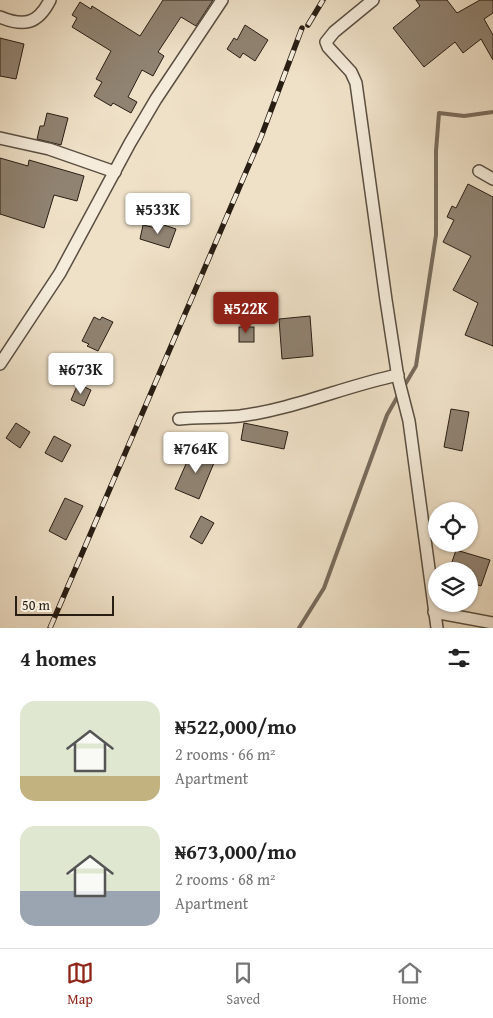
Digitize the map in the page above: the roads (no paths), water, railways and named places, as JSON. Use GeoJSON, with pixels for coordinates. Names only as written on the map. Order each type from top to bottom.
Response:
{"type":"FeatureCollection","features":[{"type":"Feature","properties":{"kind":"street"},"geometry":{"type":"LineString","coordinates":[[0,17],[24,23],[40,15],[50,0]]}},
{"type":"Feature","properties":{"kind":"street"},"geometry":{"type":"LineString","coordinates":[[0,364],[60,273],[130,143],[156,99],[222,0]]}},
{"type":"Feature","properties":{"kind":"street"},"geometry":{"type":"LineString","coordinates":[[373,0],[334,32],[326,42],[328,48],[351,72],[356,82],[398,377],[409,420],[428,566]]}},
{"type":"Feature","properties":{"kind":"street"},"geometry":{"type":"LineString","coordinates":[[0,138],[49,149],[115,172]]}},
{"type":"Feature","properties":{"kind":"street"},"geometry":{"type":"LineString","coordinates":[[479,171],[493,179]]}},
{"type":"Feature","properties":{"kind":"street"},"geometry":{"type":"LineString","coordinates":[[179,419],[240,416],[267,411],[379,379],[398,377]]}},
{"type":"Feature","properties":{"kind":"street"},"geometry":{"type":"LineString","coordinates":[[437,628],[434,612],[493,623]]}},
{"type":"Feature","properties":{"kind":"waterway"},"geometry":{"type":"LineString","coordinates":[[403,388],[416,366],[436,235],[436,151],[439,113],[464,116],[493,112]]}},
{"type":"Feature","properties":{"kind":"waterway"},"geometry":{"type":"LineString","coordinates":[[299,628],[324,588],[387,415],[399,394]]}},
{"type":"Feature","properties":{"kind":"railway"},"geometry":{"type":"LineString","coordinates":[[308,25],[323,0]]}},
{"type":"Feature","properties":{"kind":"railway"},"geometry":{"type":"LineString","coordinates":[[50,628],[261,137],[302,28]]}}]}
